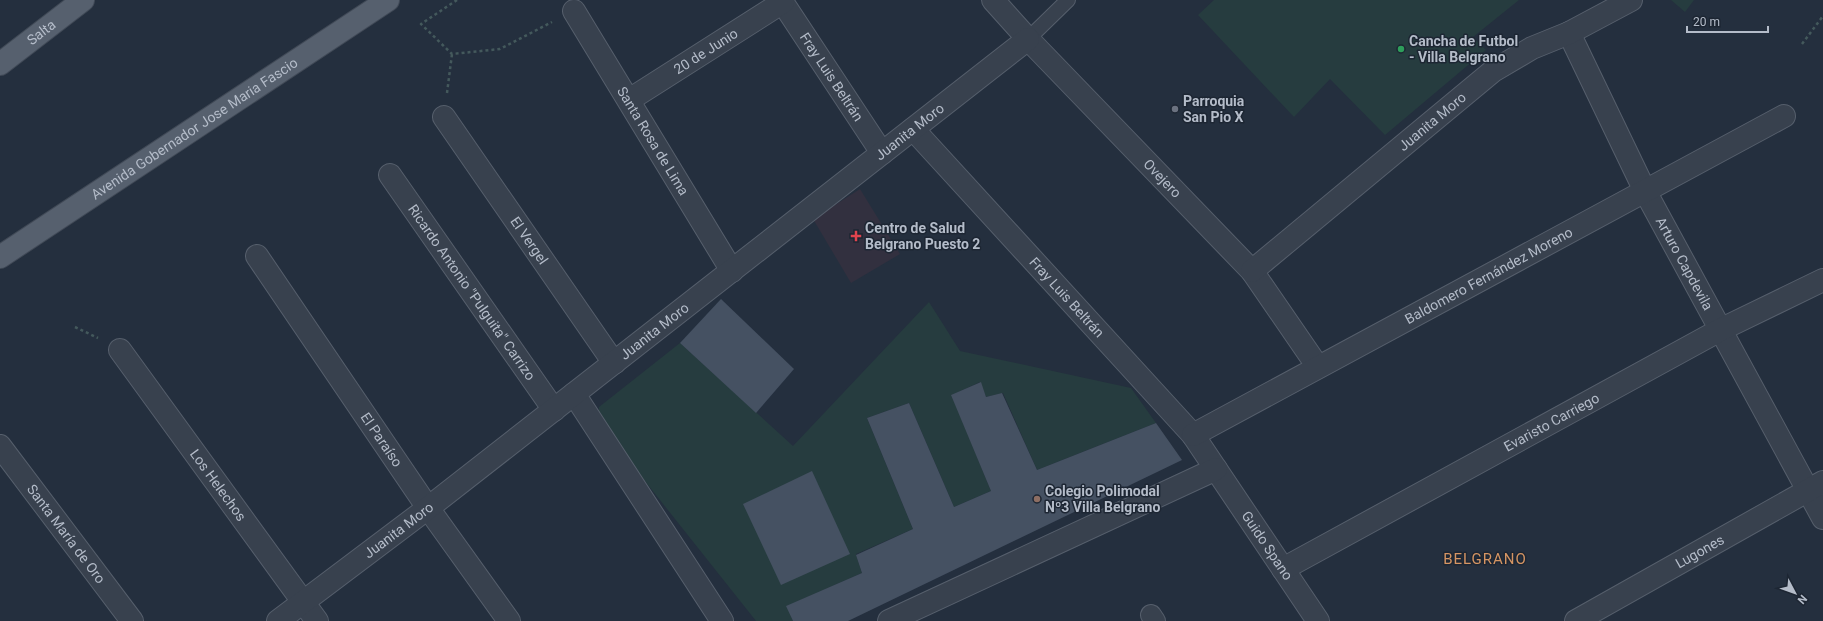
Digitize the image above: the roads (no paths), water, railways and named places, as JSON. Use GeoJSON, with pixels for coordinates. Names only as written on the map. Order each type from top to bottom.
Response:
{"type":"FeatureCollection","features":[{"type":"Feature","properties":{"kind":"main road","name":"Salta"},"geometry":{"type":"LineString","coordinates":[[0,64],[83,0]]}},
{"type":"Feature","properties":{"kind":"main road","name":"Avenida Gobernador Jose Maria Fascio"},"geometry":{"type":"LineString","coordinates":[[0,257],[388,0]]}},
{"type":"Feature","properties":{"kind":"street","name":"Ovejero"},"geometry":{"type":"LineString","coordinates":[[993,0],[1028,39],[1252,271],[1318,367]]}},
{"type":"Feature","properties":{"kind":"street","name":"Juanita Moro"},"geometry":{"type":"LineString","coordinates":[[1252,271],[1493,71],[1532,48],[1569,33],[1632,0]]}},
{"type":"Feature","properties":{"kind":"street","name":"20 de Junio"},"geometry":{"type":"LineString","coordinates":[[629,100],[782,1]]}},
{"type":"Feature","properties":{"kind":"street","name":"Fray Luis Beltrán"},"geometry":{"type":"LineString","coordinates":[[782,1],[882,153]]}},
{"type":"Feature","properties":{"kind":"street","name":"Santa Rosa de Lima"},"geometry":{"type":"LineString","coordinates":[[574,11],[732,270]]}},
{"type":"Feature","properties":{"kind":"street","name":"Arturo Capdevila"},"geometry":{"type":"LineString","coordinates":[[1569,33],[1645,191],[1720,330],[1816,486],[1823,518]]}},
{"type":"Feature","properties":{"kind":"street","name":"Juanita Moro"},"geometry":{"type":"LineString","coordinates":[[278,621],[428,508],[1028,39]]}},
{"type":"Feature","properties":{"kind":"street","name":"Baldomero Fernández Moreno"},"geometry":{"type":"LineString","coordinates":[[1193,435],[1784,116]]}},
{"type":"Feature","properties":{"kind":"street","name":"El Vergel"},"geometry":{"type":"LineString","coordinates":[[444,117],[614,363]]}},
{"type":"Feature","properties":{"kind":"street","name":"Fray Luis Beltrán"},"geometry":{"type":"LineString","coordinates":[[913,129],[1193,435],[1216,469]]}},
{"type":"Feature","properties":{"kind":"street","name":"Ricardo Antonio \"Pulguita\" Carrizo"},"geometry":{"type":"LineString","coordinates":[[390,175],[554,410]]}},
{"type":"Feature","properties":{"kind":"street","name":"El Paraíso"},"geometry":{"type":"LineString","coordinates":[[257,256],[428,508],[509,621]]}},
{"type":"Feature","properties":{"kind":"street","name":"Evaristo Carriego"},"geometry":{"type":"LineString","coordinates":[[1283,569],[1720,330],[1823,280]]}},
{"type":"Feature","properties":{"kind":"street","name":"Los Helechos"},"geometry":{"type":"LineString","coordinates":[[120,350],[318,621]]}},
{"type":"Feature","properties":{"kind":"street"},"geometry":{"type":"LineString","coordinates":[[574,394],[722,621]]}},
{"type":"Feature","properties":{"kind":"street","name":"Santa María de Oro"},"geometry":{"type":"LineString","coordinates":[[0,446],[132,621]]}},
{"type":"Feature","properties":{"kind":"street","name":"Guido Spano"},"geometry":{"type":"LineString","coordinates":[[1216,469],[1318,621]]}},
{"type":"Feature","properties":{"kind":"street"},"geometry":{"type":"LineString","coordinates":[[889,621],[1216,469]]}},
{"type":"Feature","properties":{"kind":"street","name":"Lugones"},"geometry":{"type":"LineString","coordinates":[[1576,621],[1816,486]]}},
{"type":"Feature","properties":{"kind":"lane"},"geometry":{"type":"LineString","coordinates":[[1028,39],[1068,0]]}},
{"type":"Feature","properties":{"kind":"place","name":"Cancha de Futbol - Villa Belgrano"},"geometry":{"type":"Point","coordinates":[1401,49]}},
{"type":"Feature","properties":{"kind":"place","name":"Parroquia San Pio X"},"geometry":{"type":"Point","coordinates":[1175,109]}},
{"type":"Feature","properties":{"kind":"place","name":"Centro de Salud Belgrano Puesto 2"},"geometry":{"type":"Point","coordinates":[856,236]}},
{"type":"Feature","properties":{"kind":"place","name":"Colegio Polimodal Nº3 Villa Belgrano"},"geometry":{"type":"Point","coordinates":[1037,499]}},
{"type":"Feature","properties":{"kind":"district","name":"BELGRANO"},"geometry":{"type":"Point","coordinates":[1485,559]}}]}
